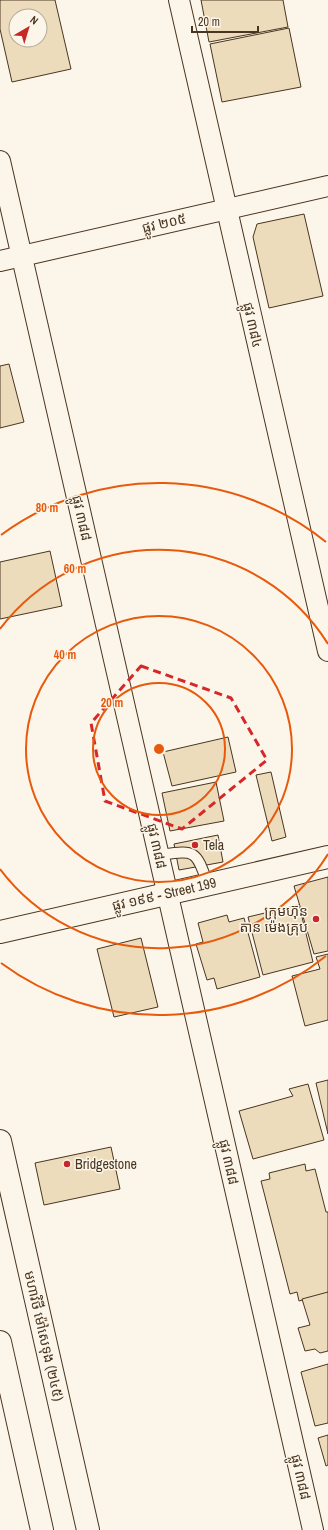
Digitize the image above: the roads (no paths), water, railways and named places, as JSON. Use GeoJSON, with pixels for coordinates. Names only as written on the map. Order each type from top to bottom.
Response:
{"type":"FeatureCollection","features":[{"type":"Feature","properties":{"kind":"main road","name":"ផ្លូវ ១៩៩ - Street 199"},"geometry":{"type":"LineString","coordinates":[[0,932],[328,857]]}},
{"type":"Feature","properties":{"kind":"main road","name":"មហាវិថី ម៉ៅសេទុង (២៤៥)"},"geometry":{"type":"LineString","coordinates":[[0,1141],[88,1530]]}},
{"type":"Feature","properties":{"kind":"main road"},"geometry":{"type":"LineString","coordinates":[[0,1342],[42,1530]]}},
{"type":"Feature","properties":{"kind":"street","name":"ផ្លូវ ៣៨៤"},"geometry":{"type":"LineString","coordinates":[[179,0],[328,651]]}},
{"type":"Feature","properties":{"kind":"street","name":"ផ្លូវ ៣៨៨"},"geometry":{"type":"LineString","coordinates":[[0,161],[313,1530]]}},
{"type":"Feature","properties":{"kind":"street","name":"ផ្លូវ ២០៥"},"geometry":{"type":"LineString","coordinates":[[0,260],[328,186]]}},
{"type":"Feature","properties":{"kind":"lane"},"geometry":{"type":"LineString","coordinates":[[159,855],[186,851],[193,854],[198,859],[208,884]]}},
{"type":"Feature","properties":{"kind":"place","name":"Tela"},"geometry":{"type":"Point","coordinates":[195,845]}},
{"type":"Feature","properties":{"kind":"place","name":"ក្រុមហ៊ុន តាន ម៉េងគ្រុប"},"geometry":{"type":"Point","coordinates":[316,919]}},
{"type":"Feature","properties":{"kind":"place","name":"Bridgestone"},"geometry":{"type":"Point","coordinates":[67,1164]}}]}
